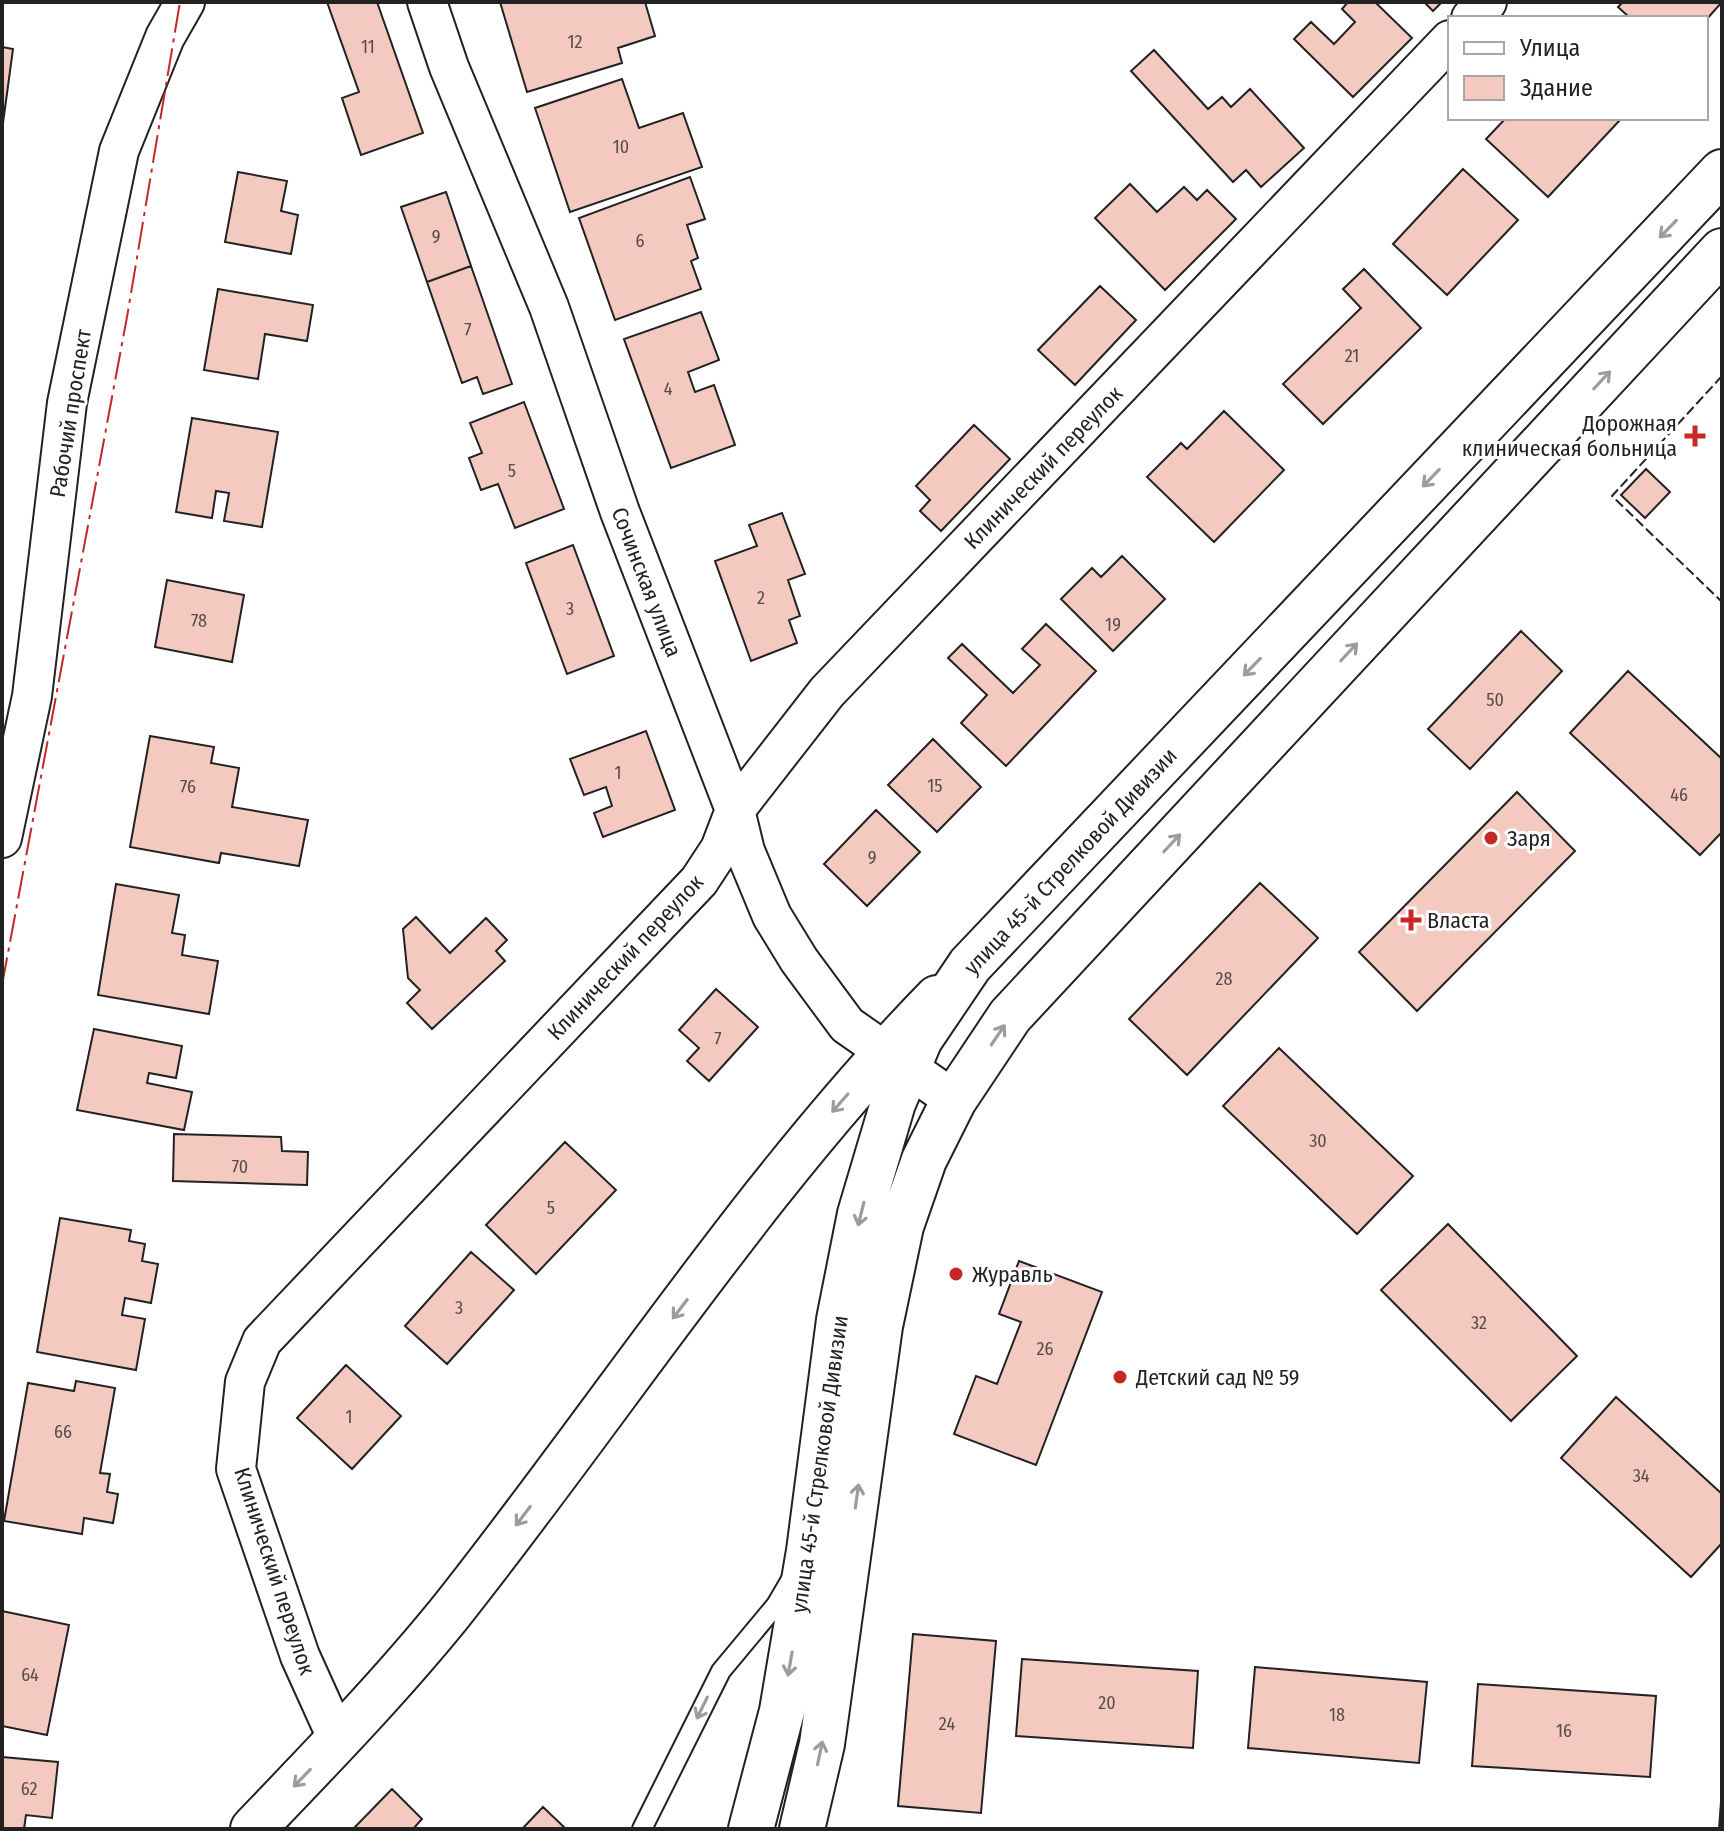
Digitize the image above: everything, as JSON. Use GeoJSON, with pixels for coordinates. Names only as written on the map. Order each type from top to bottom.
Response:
{"type":"FeatureCollection","features":[{"type":"Feature","properties":{"kind":"main road","name":"улица 45-й Стрелковой Дивизии"},"geometry":{"type":"LineString","coordinates":[[751,1829],[782,1711],[809,1551],[839,1320],[860,1214],[893,1103],[895,1061],[920,1039],[970,965],[1722,172]]}},
{"type":"Feature","properties":{"kind":"main road","name":"улица 45-й Стрелковой Дивизии"},"geometry":{"type":"LineString","coordinates":[[802,1829],[822,1744],[880,1326],[895,1254],[901,1226],[924,1160],[954,1100],[1010,1016],[1722,251]]}},
{"type":"Feature","properties":{"kind":"main road"},"geometry":{"type":"LineString","coordinates":[[253,1829],[338,1740],[448,1615],[807,1142],[895,1061]]}},
{"type":"Feature","properties":{"kind":"street","name":"Рабочий проспект"},"geometry":{"type":"LineString","coordinates":[[2,838],[32,696],[67,403],[119,151],[165,37],[185,2]]}},
{"type":"Feature","properties":{"kind":"street","name":"Сочинская улица"},"geometry":{"type":"LineString","coordinates":[[427,2],[449,67],[549,307],[620,512],[735,810],[745,851],[772,916],[799,960],[847,1025],[954,1100]]}},
{"type":"Feature","properties":{"kind":"street","name":"Клинический переулок"},"geometry":{"type":"LineString","coordinates":[[338,1740],[300,1656],[236,1469],[245,1382],[262,1341],[699,881],[720,849],[735,810],[827,692],[1448,42]]}},
{"type":"Feature","properties":{"kind":"lane"},"geometry":{"type":"LineString","coordinates":[[642,1829],[721,1671],[776,1605],[809,1551]]}},
{"type":"Feature","properties":{"kind":"building"},"geometry":{"type":"Polygon","coordinates":[[[327,2],[377,2],[423,133],[361,155],[342,98],[359,92],[327,2]]]}},
{"type":"Feature","properties":{"kind":"building"},"geometry":{"type":"Polygon","coordinates":[[[500,2],[645,2],[655,36],[618,48],[622,63],[527,92],[500,2]]]}},
{"type":"Feature","properties":{"kind":"building"},"geometry":{"type":"Polygon","coordinates":[[[1348,2],[1375,2],[1412,38],[1353,97],[1294,39],[1311,22],[1334,44],[1355,22],[1342,9],[1348,2]]]}},
{"type":"Feature","properties":{"kind":"building"},"geometry":{"type":"Polygon","coordinates":[[[1424,2],[1442,2],[1433,11],[1424,2]]]}},
{"type":"Feature","properties":{"kind":"building"},"geometry":{"type":"Polygon","coordinates":[[[1623,2],[1722,2],[1708,18],[1628,16],[1618,7],[1623,2]]]}},
{"type":"Feature","properties":{"kind":"building"},"geometry":{"type":"Polygon","coordinates":[[[2,47],[13,49],[3,123],[2,123],[2,47]]]}},
{"type":"Feature","properties":{"kind":"building"},"geometry":{"type":"Polygon","coordinates":[[[1154,50],[1208,109],[1222,97],[1231,107],[1250,89],[1304,148],[1261,187],[1246,170],[1233,182],[1131,71],[1154,50]]]}},
{"type":"Feature","properties":{"kind":"building"},"geometry":{"type":"Polygon","coordinates":[[[622,79],[639,128],[683,113],[702,167],[570,212],[535,108],[622,79]]]}},
{"type":"Feature","properties":{"kind":"building"},"geometry":{"type":"Polygon","coordinates":[[[1504,120],[1620,120],[1548,197],[1486,139],[1504,120]]]}},
{"type":"Feature","properties":{"kind":"building"},"geometry":{"type":"Polygon","coordinates":[[[1463,169],[1518,220],[1447,295],[1393,244],[1463,169]]]}},
{"type":"Feature","properties":{"kind":"building"},"geometry":{"type":"Polygon","coordinates":[[[238,172],[287,181],[281,211],[298,215],[291,254],[225,242],[238,172]]]}},
{"type":"Feature","properties":{"kind":"building"},"geometry":{"type":"Polygon","coordinates":[[[690,177],[705,219],[687,225],[698,258],[691,261],[701,289],[615,320],[579,218],[690,177]]]}},
{"type":"Feature","properties":{"kind":"building"},"geometry":{"type":"Polygon","coordinates":[[[1130,184],[1157,212],[1184,187],[1197,200],[1207,190],[1236,219],[1165,290],[1095,218],[1130,184]]]}},
{"type":"Feature","properties":{"kind":"building"},"geometry":{"type":"Polygon","coordinates":[[[446,192],[471,266],[427,282],[401,207],[446,192]]]}},
{"type":"Feature","properties":{"kind":"building"},"geometry":{"type":"Polygon","coordinates":[[[471,266],[512,384],[483,394],[477,377],[462,383],[427,282],[471,266]]]}},
{"type":"Feature","properties":{"kind":"building"},"geometry":{"type":"Polygon","coordinates":[[[1364,269],[1421,328],[1323,424],[1283,384],[1361,308],[1343,289],[1364,269]]]}},
{"type":"Feature","properties":{"kind":"building"},"geometry":{"type":"Polygon","coordinates":[[[1100,286],[1136,320],[1075,385],[1038,350],[1100,286]]]}},
{"type":"Feature","properties":{"kind":"building"},"geometry":{"type":"Polygon","coordinates":[[[218,289],[313,305],[307,341],[265,334],[258,379],[204,370],[218,289]]]}},
{"type":"Feature","properties":{"kind":"building"},"geometry":{"type":"Polygon","coordinates":[[[701,312],[719,360],[688,372],[695,392],[714,385],[735,445],[671,468],[624,339],[701,312]]]}},
{"type":"Feature","properties":{"kind":"building"},"geometry":{"type":"Polygon","coordinates":[[[524,402],[564,509],[515,528],[498,484],[481,490],[469,458],[482,453],[470,423],[524,402]]]}},
{"type":"Feature","properties":{"kind":"building"},"geometry":{"type":"Polygon","coordinates":[[[1224,411],[1284,470],[1214,542],[1147,477],[1181,443],[1187,449],[1224,411]]]}},
{"type":"Feature","properties":{"kind":"building"},"geometry":{"type":"Polygon","coordinates":[[[192,418],[278,432],[262,527],[224,521],[229,493],[216,491],[212,518],[176,512],[192,418]]]}},
{"type":"Feature","properties":{"kind":"building"},"geometry":{"type":"Polygon","coordinates":[[[974,425],[1010,459],[941,531],[920,511],[930,500],[916,486],[974,425]]]}},
{"type":"Feature","properties":{"kind":"building"},"geometry":{"type":"Polygon","coordinates":[[[1646,469],[1670,492],[1645,518],[1621,495],[1646,469]]]}},
{"type":"Feature","properties":{"kind":"building"},"geometry":{"type":"Polygon","coordinates":[[[782,513],[805,574],[788,580],[800,616],[789,620],[797,643],[751,661],[715,561],[757,546],[749,525],[782,513]]]}},
{"type":"Feature","properties":{"kind":"building"},"geometry":{"type":"Polygon","coordinates":[[[573,545],[614,656],[567,674],[526,563],[573,545]]]}},
{"type":"Feature","properties":{"kind":"building"},"geometry":{"type":"Polygon","coordinates":[[[1122,556],[1165,599],[1113,651],[1061,599],[1092,568],[1101,577],[1122,556]]]}},
{"type":"Feature","properties":{"kind":"building"},"geometry":{"type":"Polygon","coordinates":[[[167,580],[244,595],[232,662],[155,647],[167,580]]]}},
{"type":"Feature","properties":{"kind":"building"},"geometry":{"type":"Polygon","coordinates":[[[1046,624],[1096,671],[1006,766],[961,723],[987,695],[948,658],[962,644],[1013,693],[1040,665],[1022,649],[1046,624]]]}},
{"type":"Feature","properties":{"kind":"building"},"geometry":{"type":"Polygon","coordinates":[[[1521,631],[1562,671],[1470,769],[1428,729],[1521,631]]]}},
{"type":"Feature","properties":{"kind":"building"},"geometry":{"type":"Polygon","coordinates":[[[1628,671],[1722,759],[1722,832],[1700,855],[1570,733],[1628,671]]]}},
{"type":"Feature","properties":{"kind":"building"},"geometry":{"type":"Polygon","coordinates":[[[646,731],[675,810],[603,837],[594,813],[612,806],[606,787],[584,795],[570,759],[646,731]]]}},
{"type":"Feature","properties":{"kind":"building"},"geometry":{"type":"Polygon","coordinates":[[[150,736],[214,747],[211,763],[239,768],[232,807],[308,820],[299,866],[221,853],[219,863],[130,847],[150,736]]]}},
{"type":"Feature","properties":{"kind":"building"},"geometry":{"type":"Polygon","coordinates":[[[933,739],[981,787],[937,832],[888,785],[933,739]]]}},
{"type":"Feature","properties":{"kind":"building"},"geometry":{"type":"Polygon","coordinates":[[[1517,792],[1575,851],[1417,1011],[1359,952],[1517,792]]]}},
{"type":"Feature","properties":{"kind":"building"},"geometry":{"type":"Polygon","coordinates":[[[876,810],[920,852],[867,906],[824,864],[876,810]]]}},
{"type":"Feature","properties":{"kind":"building"},"geometry":{"type":"Polygon","coordinates":[[[1260,883],[1318,938],[1187,1075],[1129,1019],[1260,883]]]}},
{"type":"Feature","properties":{"kind":"building"},"geometry":{"type":"Polygon","coordinates":[[[116,884],[179,895],[172,933],[185,935],[182,955],[218,961],[209,1014],[98,995],[116,884]]]}},
{"type":"Feature","properties":{"kind":"building"},"geometry":{"type":"Polygon","coordinates":[[[416,917],[450,953],[486,918],[507,940],[496,951],[505,961],[432,1029],[407,1003],[420,990],[408,978],[403,929],[416,917]]]}},
{"type":"Feature","properties":{"kind":"building"},"geometry":{"type":"Polygon","coordinates":[[[716,989],[758,1027],[709,1081],[687,1061],[699,1048],[679,1030],[716,989]]]}},
{"type":"Feature","properties":{"kind":"building"},"geometry":{"type":"Polygon","coordinates":[[[94,1029],[182,1046],[176,1078],[149,1073],[147,1083],[192,1092],[184,1130],[77,1110],[94,1029]]]}},
{"type":"Feature","properties":{"kind":"building"},"geometry":{"type":"Polygon","coordinates":[[[1279,1048],[1413,1176],[1357,1234],[1223,1106],[1279,1048]]]}},
{"type":"Feature","properties":{"kind":"building"},"geometry":{"type":"Polygon","coordinates":[[[174,1134],[281,1137],[282,1151],[308,1152],[307,1185],[173,1181],[174,1134]]]}},
{"type":"Feature","properties":{"kind":"building"},"geometry":{"type":"Polygon","coordinates":[[[565,1142],[616,1190],[536,1274],[486,1225],[565,1142]]]}},
{"type":"Feature","properties":{"kind":"building"},"geometry":{"type":"Polygon","coordinates":[[[60,1218],[131,1230],[129,1241],[145,1244],[142,1261],[158,1264],[151,1303],[125,1298],[122,1315],[145,1319],[136,1370],[37,1352],[60,1218]]]}},
{"type":"Feature","properties":{"kind":"building"},"geometry":{"type":"Polygon","coordinates":[[[1448,1224],[1577,1356],[1511,1421],[1381,1290],[1448,1224]]]}},
{"type":"Feature","properties":{"kind":"building"},"geometry":{"type":"Polygon","coordinates":[[[471,1252],[514,1290],[447,1364],[405,1326],[471,1252]]]}},
{"type":"Feature","properties":{"kind":"building"},"geometry":{"type":"Polygon","coordinates":[[[1019,1261],[1102,1292],[1036,1465],[954,1434],[976,1376],[997,1384],[1021,1322],[999,1314],[1019,1261]]]}},
{"type":"Feature","properties":{"kind":"building"},"geometry":{"type":"Polygon","coordinates":[[[346,1365],[401,1416],[352,1469],[297,1418],[346,1365]]]}},
{"type":"Feature","properties":{"kind":"building"},"geometry":{"type":"Polygon","coordinates":[[[76,1381],[115,1388],[100,1473],[110,1474],[107,1492],[118,1494],[113,1523],[84,1518],[82,1534],[4,1521],[28,1383],[74,1391],[76,1381]]]}},
{"type":"Feature","properties":{"kind":"building"},"geometry":{"type":"Polygon","coordinates":[[[1616,1397],[1722,1494],[1722,1543],[1691,1577],[1561,1458],[1616,1397]]]}},
{"type":"Feature","properties":{"kind":"building"},"geometry":{"type":"Polygon","coordinates":[[[2,1611],[69,1625],[47,1735],[2,1726],[2,1611]]]}},
{"type":"Feature","properties":{"kind":"building"},"geometry":{"type":"Polygon","coordinates":[[[913,1634],[996,1641],[981,1813],[898,1806],[913,1634]]]}},
{"type":"Feature","properties":{"kind":"building"},"geometry":{"type":"Polygon","coordinates":[[[1022,1659],[1198,1671],[1193,1748],[1016,1736],[1022,1659]]]}},
{"type":"Feature","properties":{"kind":"building"},"geometry":{"type":"Polygon","coordinates":[[[1255,1667],[1427,1682],[1419,1763],[1248,1748],[1255,1667]]]}},
{"type":"Feature","properties":{"kind":"building"},"geometry":{"type":"Polygon","coordinates":[[[1478,1684],[1656,1696],[1650,1777],[1472,1766],[1478,1684]]]}},
{"type":"Feature","properties":{"kind":"building"},"geometry":{"type":"Polygon","coordinates":[[[2,1757],[58,1762],[52,1818],[26,1815],[24,1829],[2,1829],[2,1757]]]}},
{"type":"Feature","properties":{"kind":"building"},"geometry":{"type":"Polygon","coordinates":[[[1722,1788],[1722,1829],[1719,1829],[1722,1788]]]}},
{"type":"Feature","properties":{"kind":"building"},"geometry":{"type":"Polygon","coordinates":[[[392,1789],[422,1819],[413,1829],[353,1829],[392,1789]]]}},
{"type":"Feature","properties":{"kind":"building"},"geometry":{"type":"Polygon","coordinates":[[[543,1807],[566,1829],[522,1829],[543,1807]]]}},
{"type":"Feature","properties":{"kind":"fence"},"geometry":{"type":"LineString","coordinates":[[1722,376],[1612,496],[1722,602]]}},
{"type":"Feature","properties":{"kind":"power"},"geometry":{"type":"LineString","coordinates":[[2,985],[127,317],[180,2]]}},
{"type":"Feature","properties":{"kind":"place","name":"Дорожная клиническая больница"},"geometry":{"type":"Point","coordinates":[1695,436]}},
{"type":"Feature","properties":{"kind":"place","name":"Заря"},"geometry":{"type":"Point","coordinates":[1491,838]}},
{"type":"Feature","properties":{"kind":"place","name":"Власта"},"geometry":{"type":"Point","coordinates":[1411,920]}},
{"type":"Feature","properties":{"kind":"place","name":"Журавль"},"geometry":{"type":"Point","coordinates":[956,1274]}},
{"type":"Feature","properties":{"kind":"place","name":"Детский сад № 59"},"geometry":{"type":"Point","coordinates":[1120,1377]}}]}
